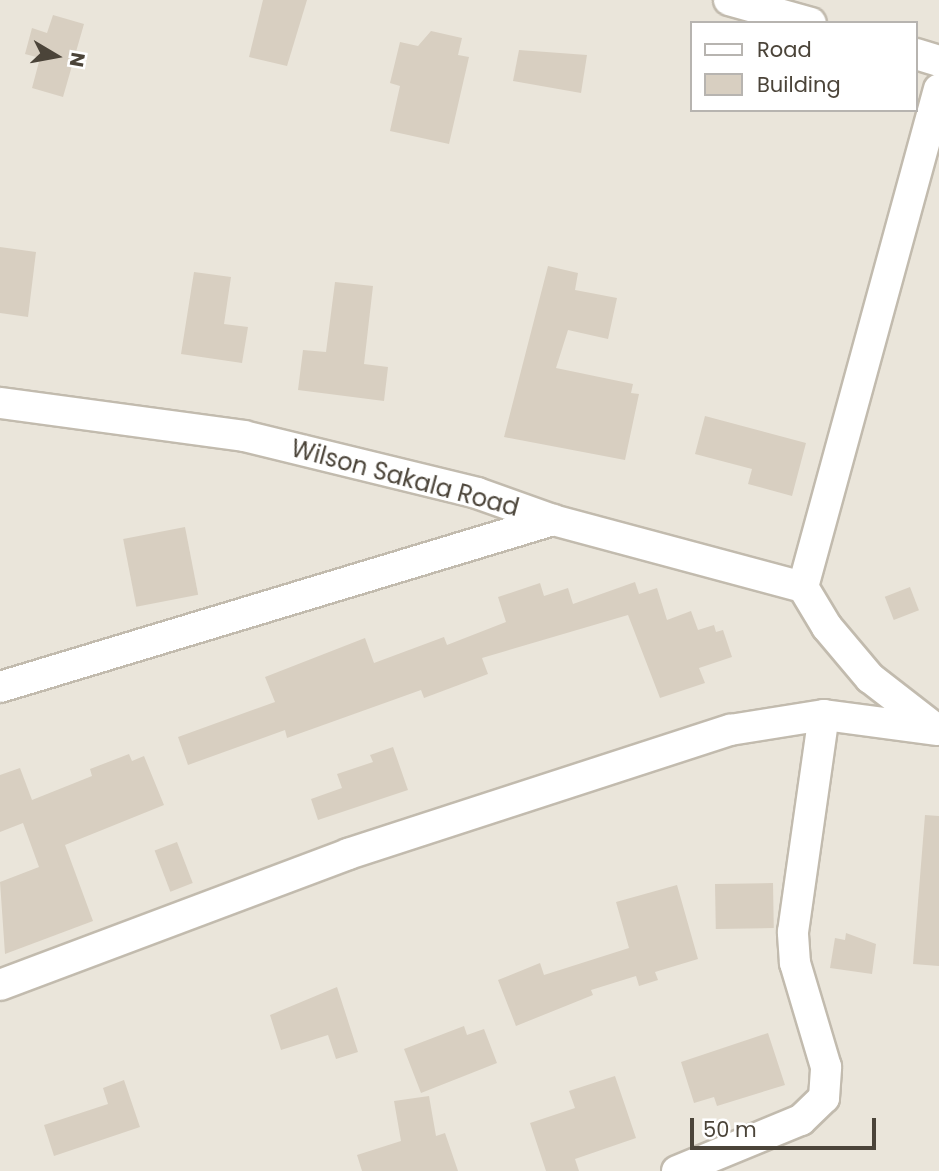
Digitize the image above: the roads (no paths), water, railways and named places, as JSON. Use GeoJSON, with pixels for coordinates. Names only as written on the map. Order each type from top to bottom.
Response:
{"type":"FeatureCollection","features":[{"type":"Feature","properties":{"kind":"street"},"geometry":{"type":"LineString","coordinates":[[729,0],[804,21]]}},
{"type":"Feature","properties":{"kind":"street"},"geometry":{"type":"LineString","coordinates":[[918,55],[939,61]]}},
{"type":"Feature","properties":{"kind":"street"},"geometry":{"type":"LineString","coordinates":[[938,730],[870,678],[827,627],[803,587],[939,89]]}},
{"type":"Feature","properties":{"kind":"street","name":"Wilson Sakala Road"},"geometry":{"type":"LineString","coordinates":[[0,402],[244,436],[477,493],[553,520],[803,587]]}},
{"type":"Feature","properties":{"kind":"street"},"geometry":{"type":"LineString","coordinates":[[0,687],[553,520]]}},
{"type":"Feature","properties":{"kind":"street"},"geometry":{"type":"LineString","coordinates":[[0,985],[337,858],[730,730],[824,715],[938,730]]}},
{"type":"Feature","properties":{"kind":"street"},"geometry":{"type":"LineString","coordinates":[[677,1171],[801,1120],[824,1098],[826,1068],[795,963],[793,932],[824,715]]}}]}
